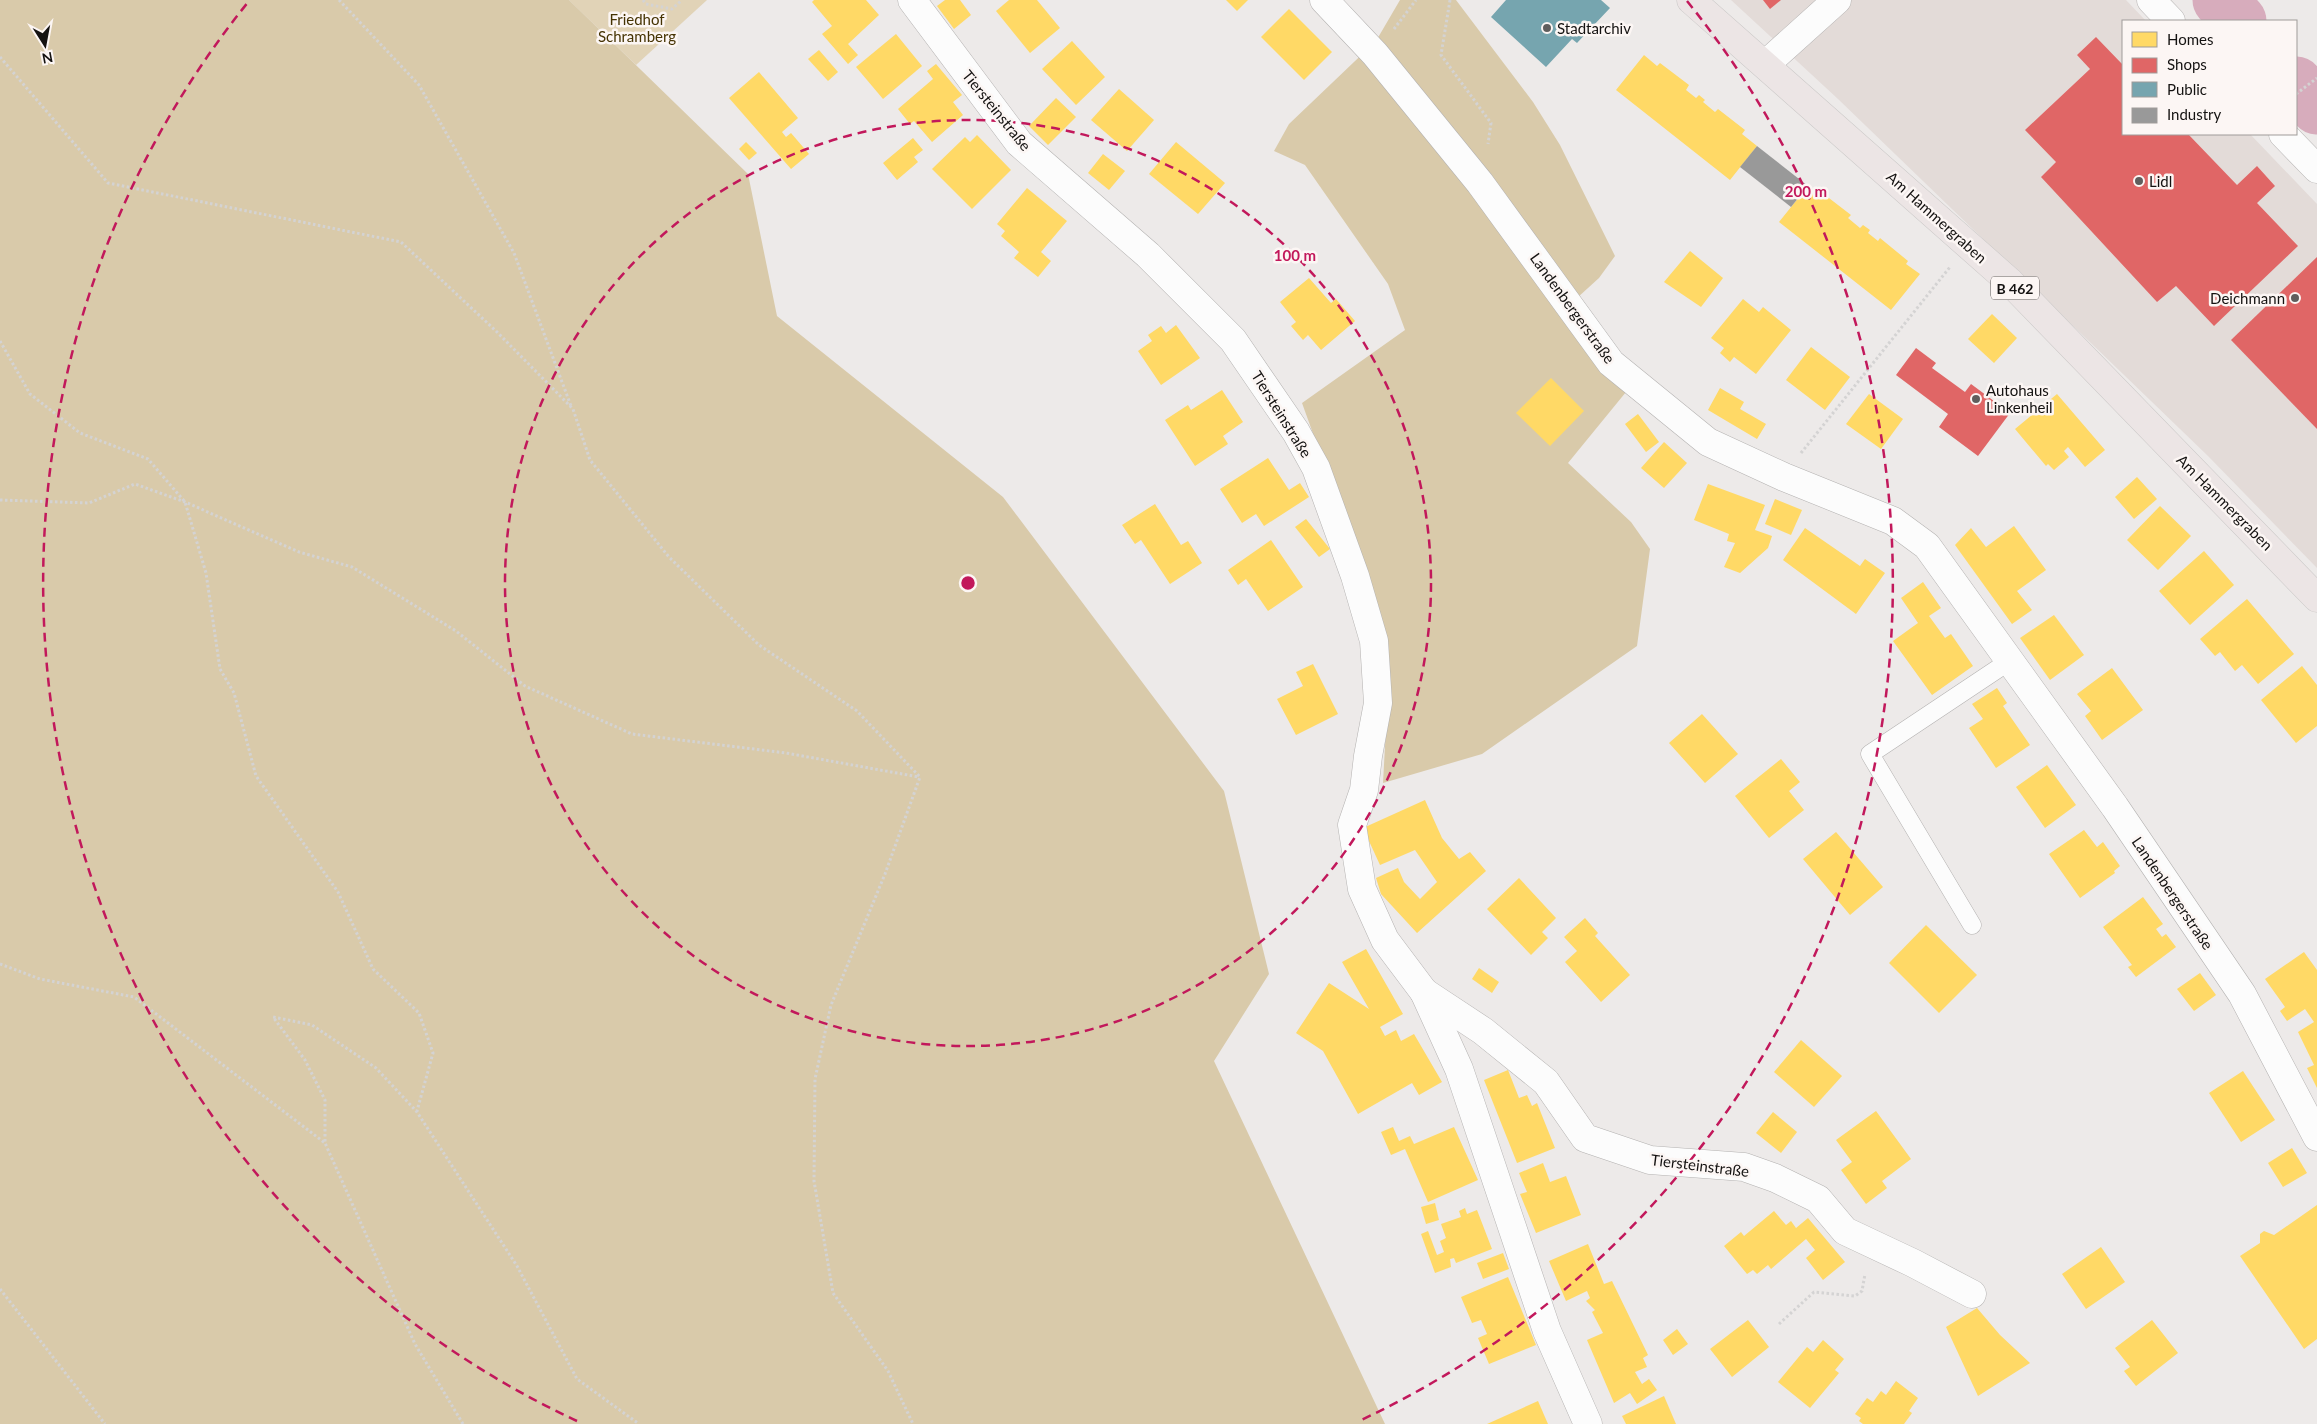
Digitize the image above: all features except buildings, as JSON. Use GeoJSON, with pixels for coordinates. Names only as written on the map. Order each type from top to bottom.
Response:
{"type":"FeatureCollection","features":[{"type":"Feature","properties":{"kind":"main road","name":"Am Hammergraben"},"geometry":{"type":"LineString","coordinates":[[1691,0],[1766,64],[2010,282],[2317,598]]}},
{"type":"Feature","properties":{"kind":"street","name":"Tiersteinstraße"},"geometry":{"type":"LineString","coordinates":[[912,0],[1019,143],[1148,255],[1233,340],[1296,432],[1316,468],[1354,576],[1374,641],[1378,703],[1364,790],[1352,825],[1362,889],[1385,940],[1424,992],[1459,1070],[1547,1331],[1588,1424]]}},
{"type":"Feature","properties":{"kind":"street","name":"Landenbergerstraße"},"geometry":{"type":"LineString","coordinates":[[1324,0],[1375,54],[1519,234],[1611,363],[1708,442],[1784,477],[1893,521],[1927,546],[2008,662],[2114,807],[2242,994],[2317,1137]]}},
{"type":"Feature","properties":{"kind":"street"},"geometry":{"type":"LineString","coordinates":[[1766,64],[1838,0]]}},
{"type":"Feature","properties":{"kind":"street"},"geometry":{"type":"LineString","coordinates":[[2151,0],[2169,20]]}},
{"type":"Feature","properties":{"kind":"street"},"geometry":{"type":"LineString","coordinates":[[2285,135],[2317,169]]}},
{"type":"Feature","properties":{"kind":"street","name":"Tiersteinstraße"},"geometry":{"type":"LineString","coordinates":[[1424,992],[1482,1031],[1546,1082],[1585,1138],[1650,1160],[1744,1167],[1775,1178],[1818,1199],[1845,1231],[1913,1263],[1972,1294]]}},
{"type":"Feature","properties":{"kind":"lane"},"geometry":{"type":"LineString","coordinates":[[1972,925],[1870,754],[2008,662]]}},
{"type":"Feature","properties":{"kind":"path"},"geometry":{"type":"LineString","coordinates":[[339,0],[419,85],[514,254],[590,460],[668,557],[760,645],[857,711],[920,777]]}},
{"type":"Feature","properties":{"kind":"path"},"geometry":{"type":"LineString","coordinates":[[643,0],[646,4],[672,8],[682,0]]}},
{"type":"Feature","properties":{"kind":"path"},"geometry":{"type":"LineString","coordinates":[[1375,54],[1416,0]]}},
{"type":"Feature","properties":{"kind":"path"},"geometry":{"type":"LineString","coordinates":[[1450,0],[1441,54],[1491,123]]}},
{"type":"Feature","properties":{"kind":"path"},"geometry":{"type":"LineString","coordinates":[[0,57],[108,183],[401,242],[497,332],[572,409]]}},
{"type":"Feature","properties":{"kind":"path"},"geometry":{"type":"LineString","coordinates":[[2297,93],[2317,78]]}},
{"type":"Feature","properties":{"kind":"path"},"geometry":{"type":"LineString","coordinates":[[1784,477],[1907,319],[1968,245]]}},
{"type":"Feature","properties":{"kind":"path"},"geometry":{"type":"LineString","coordinates":[[0,341],[30,394],[80,433],[148,459],[185,502],[206,573],[220,669],[234,693],[256,776],[338,892],[373,969],[419,1013],[433,1052],[417,1112]]}},
{"type":"Feature","properties":{"kind":"path"},"geometry":{"type":"LineString","coordinates":[[0,500],[89,503],[135,484],[185,502],[299,552],[352,567],[456,631],[525,686],[632,734],[786,753],[920,777]]}},
{"type":"Feature","properties":{"kind":"path"},"geometry":{"type":"LineString","coordinates":[[913,1424],[888,1371],[833,1293],[814,1181],[816,1079],[831,1005],[884,874],[920,777]]}},
{"type":"Feature","properties":{"kind":"path"},"geometry":{"type":"LineString","coordinates":[[0,964],[40,979],[134,997],[325,1143]]}},
{"type":"Feature","properties":{"kind":"path"},"geometry":{"type":"LineString","coordinates":[[463,1424],[415,1344],[325,1143],[325,1100],[305,1060],[274,1016],[312,1025],[376,1068],[417,1112],[517,1266],[577,1379],[639,1424]]}},
{"type":"Feature","properties":{"kind":"path"},"geometry":{"type":"LineString","coordinates":[[1780,1324],[1814,1292],[1855,1296],[1862,1291],[1866,1273],[1845,1231]]}},
{"type":"Feature","properties":{"kind":"path"},"geometry":{"type":"LineString","coordinates":[[0,1289],[105,1424]]}},
{"type":"Feature","properties":{"kind":"shaded area"},"geometry":{"type":"Polygon","coordinates":[[[0,0],[569,0],[748,174],[777,316],[1003,497],[1224,791],[1269,974],[1214,1061],[1385,1424],[0,1424],[0,0]]]}},
{"type":"Feature","properties":{"kind":"shaded area"},"geometry":{"type":"Polygon","coordinates":[[[1400,0],[1456,0],[1533,102],[1560,145],[1615,256],[1599,278],[1566,308],[1626,392],[1568,463],[1631,522],[1650,549],[1637,646],[1482,754],[1383,783],[1388,691],[1345,522],[1302,403],[1405,330],[1388,284],[1305,165],[1274,151],[1289,124],[1376,41],[1400,0]]]}},
{"type":"Feature","properties":{"kind":"shaded area"},"geometry":{"type":"Polygon","coordinates":[[[1731,0],[2126,0],[2145,20],[2122,20],[2122,135],[2251,135],[2317,204],[2317,568],[2208,456],[1838,99],[1731,0]]]}},
{"type":"Feature","properties":{"kind":"green space","name":"Friedhof Schramberg"},"geometry":{"type":"Polygon","coordinates":[[[569,0],[707,0],[636,65],[569,0]]]}},
{"type":"Feature","properties":{"kind":"waterway"},"geometry":{"type":"LineString","coordinates":[[2220,0],[2238,20]]}},
{"type":"Feature","properties":{"kind":"waterway"},"geometry":{"type":"LineString","coordinates":[[2297,85],[2317,107]]}},
{"type":"Feature","properties":{"kind":"place","name":"Stadtarchiv"},"geometry":{"type":"Point","coordinates":[1547,28]}},
{"type":"Feature","properties":{"kind":"place","name":"Lidl"},"geometry":{"type":"Point","coordinates":[2139,181]}},
{"type":"Feature","properties":{"kind":"place","name":"Deichmann"},"geometry":{"type":"Point","coordinates":[2295,298]}},
{"type":"Feature","properties":{"kind":"place","name":"Autohaus Linkenheil"},"geometry":{"type":"Point","coordinates":[1976,399]}}]}
